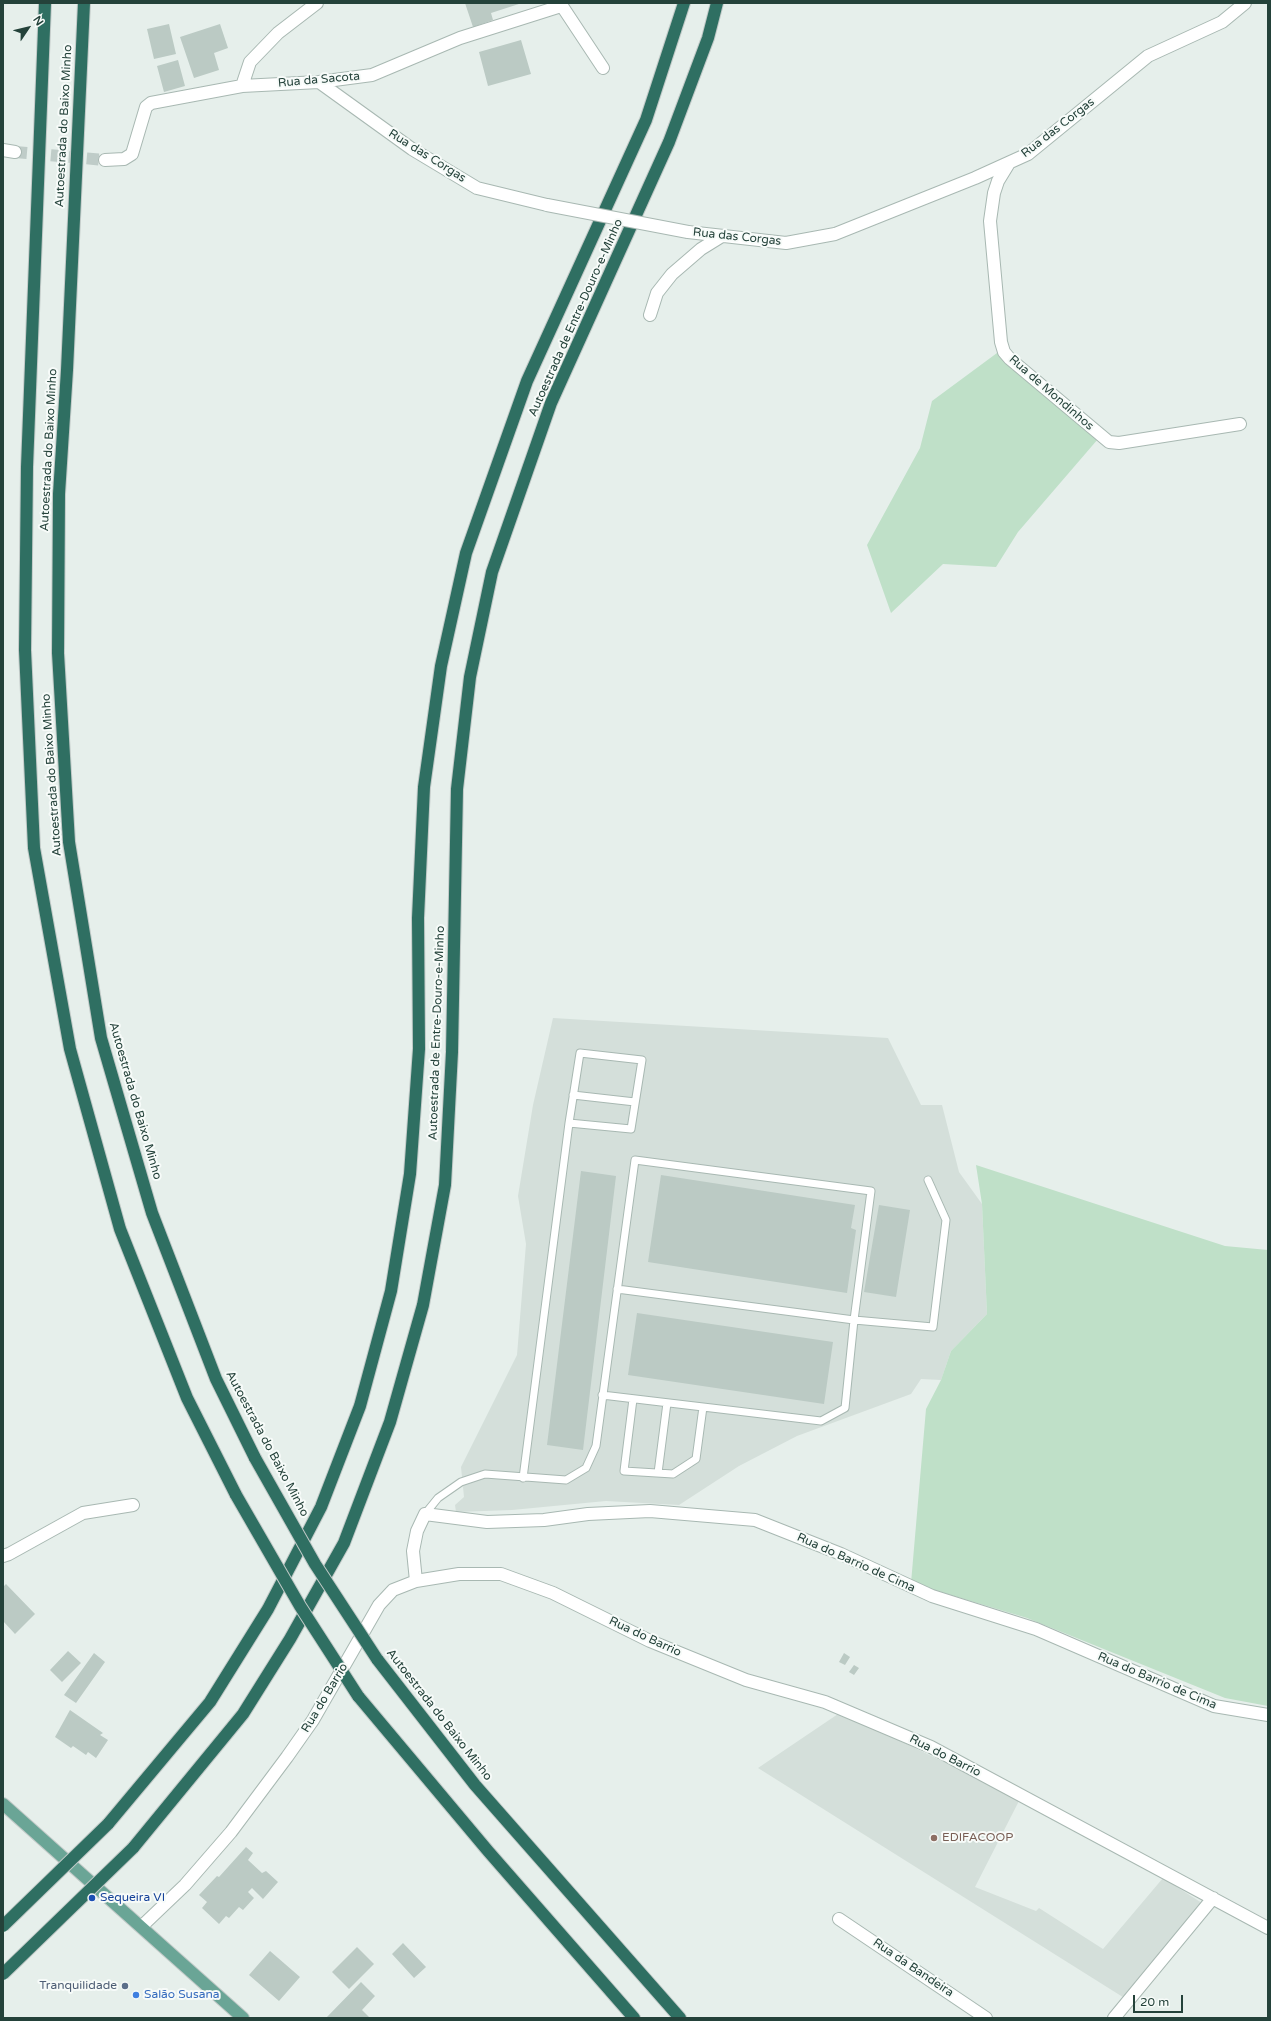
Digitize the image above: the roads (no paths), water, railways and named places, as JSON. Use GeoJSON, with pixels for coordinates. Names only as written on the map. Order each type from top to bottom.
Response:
{"type":"FeatureCollection","features":[{"type":"Feature","properties":{"kind":"highway","name":"Autoestrada do Baixo Minho"},"geometry":{"type":"LineString","coordinates":[[45,3],[27,467],[25,650],[34,848],[70,1048],[120,1229],[186,1398],[236,1495],[300,1606],[358,1696],[488,1851],[634,2018]]}},
{"type":"Feature","properties":{"kind":"highway","name":"Autoestrada do Baixo Minho"},"geometry":{"type":"LineString","coordinates":[[84,3],[67,362],[59,494],[58,653],[69,842],[101,1038],[152,1213],[216,1379],[255,1458],[315,1564],[377,1659],[475,1785],[680,2018]]}},
{"type":"Feature","properties":{"kind":"highway","name":"Autoestrada de Entre-Douro-e-Minho"},"geometry":{"type":"LineString","coordinates":[[3,1926],[108,1824],[210,1702],[268,1609],[321,1507],[360,1406],[391,1291],[410,1174],[419,1050],[418,918],[424,787],[441,666],[466,553],[527,381],[646,120],[684,3]]}},
{"type":"Feature","properties":{"kind":"highway","name":"Autoestrada de Entre-Douro-e-Minho"},"geometry":{"type":"LineString","coordinates":[[3,1974],[133,1848],[243,1714],[290,1639],[344,1543],[390,1422],[423,1305],[445,1185],[452,1052],[457,789],[470,677],[492,572],[551,403],[669,142],[708,38],[717,3]]}},
{"type":"Feature","properties":{"kind":"main road"},"geometry":{"type":"LineString","coordinates":[[3,1804],[142,1926],[243,2018]]}},
{"type":"Feature","properties":{"kind":"street"},"geometry":{"type":"LineString","coordinates":[[242,86],[250,62],[278,34],[317,3]]}},
{"type":"Feature","properties":{"kind":"street","name":"Rua das Corgas"},"geometry":{"type":"LineString","coordinates":[[319,82],[412,149],[477,188],[548,205],[688,232],[786,243],[835,234],[1028,154],[1148,56],[1222,22],[1245,3]]}},
{"type":"Feature","properties":{"kind":"street"},"geometry":{"type":"LineString","coordinates":[[561,4],[603,68]]}},
{"type":"Feature","properties":{"kind":"street","name":"Rua da Sacota"},"geometry":{"type":"LineString","coordinates":[[105,160],[124,159],[132,154],[146,107],[151,103],[242,86],[319,82],[372,75],[460,38],[561,4]]}},
{"type":"Feature","properties":{"kind":"street"},"geometry":{"type":"LineString","coordinates":[[3,150],[15,152]]}},
{"type":"Feature","properties":{"kind":"street","name":"Rua de Mondinhos"},"geometry":{"type":"LineString","coordinates":[[1009,163],[998,181],[994,193],[990,221],[1001,342],[1004,352],[1010,359],[1110,442],[1119,443],[1240,424]]}},
{"type":"Feature","properties":{"kind":"street"},"geometry":{"type":"LineString","coordinates":[[650,315],[658,293],[672,274],[701,249],[722,236]]}},
{"type":"Feature","properties":{"kind":"street"},"geometry":{"type":"LineString","coordinates":[[3,1556],[83,1513],[133,1505]]}},
{"type":"Feature","properties":{"kind":"street","name":"Rua do Barrio de Cima"},"geometry":{"type":"LineString","coordinates":[[425,1514],[487,1522],[544,1520],[588,1514],[650,1511],[755,1520],[841,1554],[932,1596],[1036,1629],[1214,1706],[1268,1715]]}},
{"type":"Feature","properties":{"kind":"street"},"geometry":{"type":"LineString","coordinates":[[416,1581],[413,1551],[417,1531],[425,1514]]}},
{"type":"Feature","properties":{"kind":"street","name":"Rua do Barrio"},"geometry":{"type":"LineString","coordinates":[[142,1926],[185,1885],[231,1832],[313,1720],[379,1605],[393,1590],[416,1581],[458,1574],[501,1574],[553,1593],[650,1641],[746,1680],[825,1702],[931,1747],[1268,1928]]}},
{"type":"Feature","properties":{"kind":"street"},"geometry":{"type":"LineString","coordinates":[[1114,2018],[1213,1898]]}},
{"type":"Feature","properties":{"kind":"street","name":"Rua da Bandeira"},"geometry":{"type":"LineString","coordinates":[[839,1919],[986,2018]]}},
{"type":"Feature","properties":{"kind":"lane"},"geometry":{"type":"LineString","coordinates":[[523,1478],[569,1123],[580,1053],[642,1060],[631,1129],[569,1123]]}},
{"type":"Feature","properties":{"kind":"lane"},"geometry":{"type":"LineString","coordinates":[[573,1095],[635,1102]]}},
{"type":"Feature","properties":{"kind":"lane"},"geometry":{"type":"LineString","coordinates":[[425,1514],[438,1498],[461,1482],[485,1474],[566,1480],[586,1468],[596,1446],[602,1395],[635,1160],[871,1191],[854,1320],[845,1408],[821,1421],[602,1395]]}},
{"type":"Feature","properties":{"kind":"lane"},"geometry":{"type":"LineString","coordinates":[[617,1289],[854,1320],[933,1327],[946,1220],[928,1180]]}},
{"type":"Feature","properties":{"kind":"lane"},"geometry":{"type":"LineString","coordinates":[[634,1399],[624,1471],[672,1474],[696,1459],[703,1407]]}},
{"type":"Feature","properties":{"kind":"lane"},"geometry":{"type":"LineString","coordinates":[[658,1473],[667,1403]]}},
{"type":"Feature","properties":{"kind":"tunnel"},"geometry":{"type":"LineString","coordinates":[[15,152],[105,160]]}},
{"type":"Feature","properties":{"kind":"place","name":"EDIFACOOP"},"geometry":{"type":"Point","coordinates":[934,1838]}},
{"type":"Feature","properties":{"kind":"place","name":"Sequeira VI"},"geometry":{"type":"Point","coordinates":[92,1898]}},
{"type":"Feature","properties":{"kind":"place","name":"Tranquilidade"},"geometry":{"type":"Point","coordinates":[125,1986]}},
{"type":"Feature","properties":{"kind":"place","name":"Salão Susana"},"geometry":{"type":"Point","coordinates":[136,1995]}}]}
